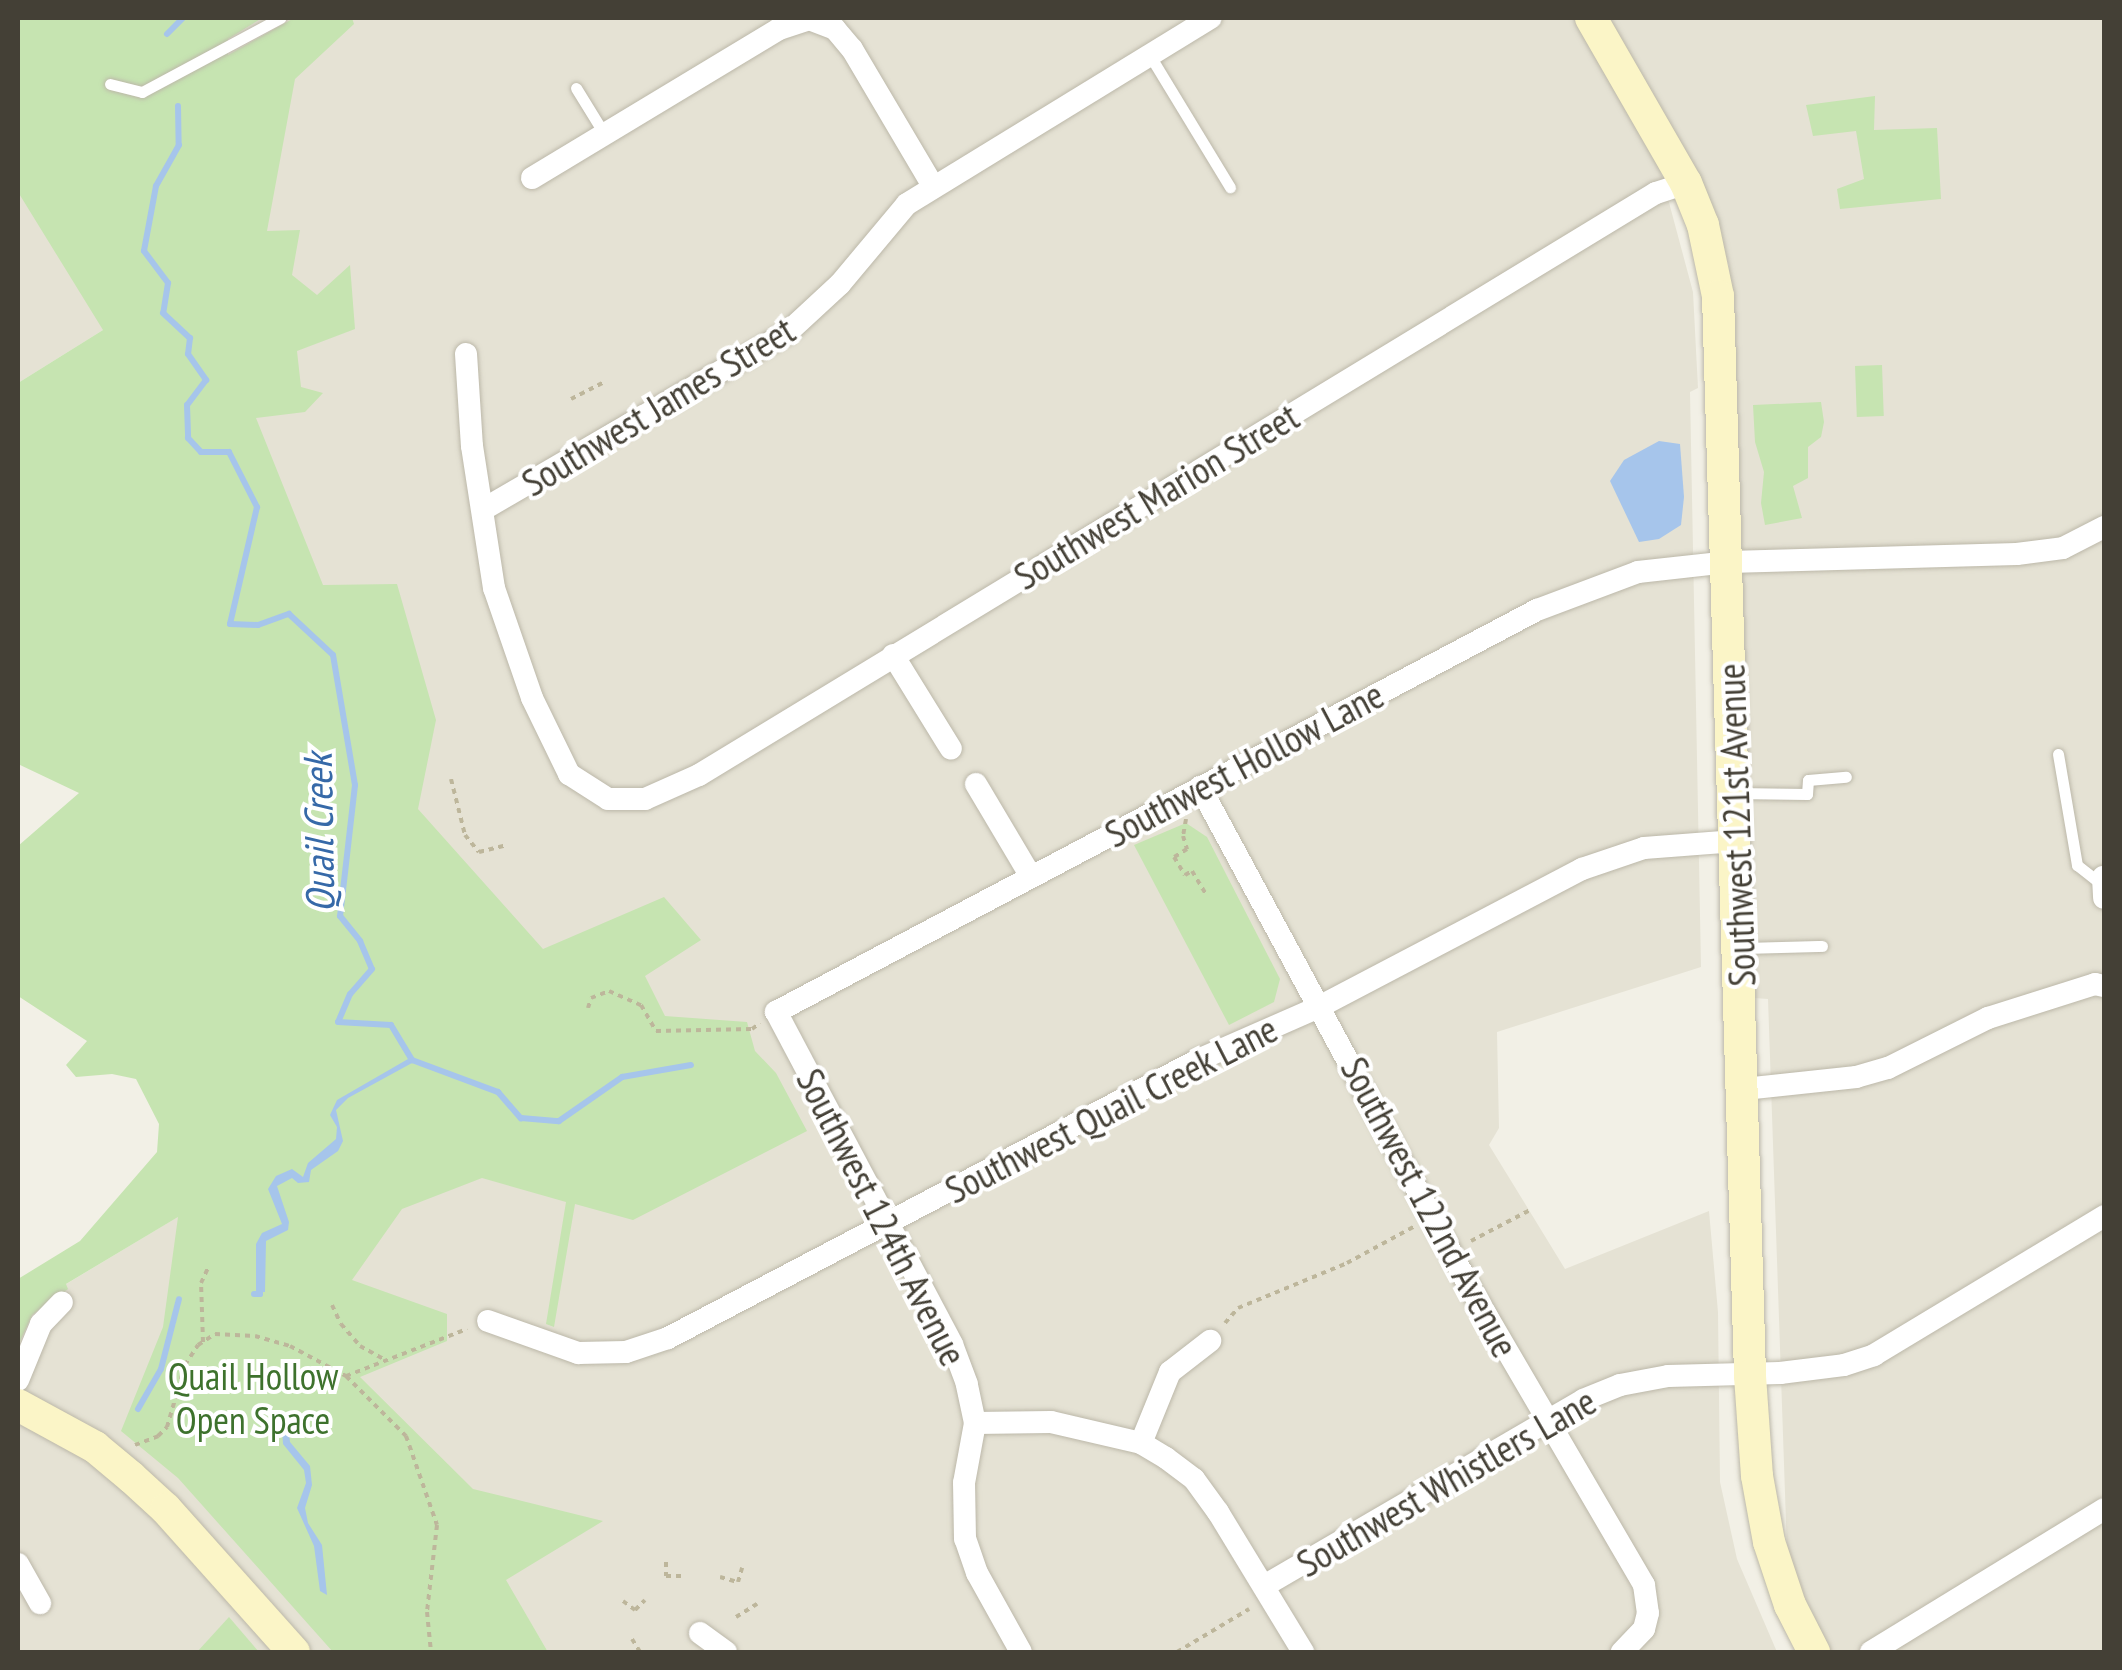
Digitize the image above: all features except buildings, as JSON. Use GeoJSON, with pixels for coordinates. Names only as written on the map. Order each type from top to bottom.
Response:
{"type":"FeatureCollection","features":[{"type":"Feature","properties":{"kind":"main road","name":"Southwest 121st Avenue"},"geometry":{"type":"LineString","coordinates":[[1591,18],[1686,182],[1708,244],[1722,333],[1750,1376],[1757,1476],[1769,1542],[1790,1605],[1814,1652]]}},
{"type":"Feature","properties":{"kind":"main road"},"geometry":{"type":"LineString","coordinates":[[18,1406],[95,1447],[131,1477],[186,1530],[294,1652]]}},
{"type":"Feature","properties":{"kind":"street","name":"Southwest James Street"},"geometry":{"type":"LineString","coordinates":[[484,509],[787,333],[840,284],[898,213],[933,186],[1210,18]]}},
{"type":"Feature","properties":{"kind":"street"},"geometry":{"type":"LineString","coordinates":[[532,178],[779,29],[809,20],[835,29],[852,49],[933,186]]}},
{"type":"Feature","properties":{"kind":"street","name":"Southwest Marion Street"},"geometry":{"type":"LineString","coordinates":[[484,509],[494,588],[549,739],[569,774],[596,794],[623,802],[645,800],[698,775],[1656,193],[1686,182]]}},
{"type":"Feature","properties":{"kind":"street"},"geometry":{"type":"LineString","coordinates":[[466,354],[472,446],[484,509]]}},
{"type":"Feature","properties":{"kind":"street","name":"Southwest Hollow Lane"},"geometry":{"type":"LineString","coordinates":[[776,1012],[1030,875],[1205,796],[1536,610],[1638,572],[1728,562],[2017,554],[2064,548],[2104,527]]}},
{"type":"Feature","properties":{"kind":"street"},"geometry":{"type":"LineString","coordinates":[[893,655],[951,748]]}},
{"type":"Feature","properties":{"kind":"street"},"geometry":{"type":"LineString","coordinates":[[976,784],[1030,875]]}},
{"type":"Feature","properties":{"kind":"street","name":"Southwest 122nd Avenue"},"geometry":{"type":"LineString","coordinates":[[1205,796],[1433,1217],[1644,1585],[1648,1613],[1644,1629],[1622,1652]]}},
{"type":"Feature","properties":{"kind":"street","name":"Southwest Quail Creek Lane"},"geometry":{"type":"LineString","coordinates":[[488,1322],[578,1353],[626,1352],[668,1338],[1196,1062],[1321,1006],[1512,903],[1613,856],[1688,842],[1736,841]]}},
{"type":"Feature","properties":{"kind":"street"},"geometry":{"type":"LineString","coordinates":[[1744,1089],[1856,1077],[1888,1068],[1988,1018],[2096,984],[2104,986]]}},
{"type":"Feature","properties":{"kind":"street","name":"Southwest 124th Avenue"},"geometry":{"type":"LineString","coordinates":[[776,1012],[952,1344],[968,1384],[975,1423],[964,1484],[965,1539],[977,1573],[1021,1652]]}},
{"type":"Feature","properties":{"kind":"street","name":"Southwest Whistlers Lane"},"geometry":{"type":"LineString","coordinates":[[1267,1591],[1547,1421],[1620,1385],[1668,1376],[1750,1376],[1844,1365],[1874,1355],[2104,1216]]}},
{"type":"Feature","properties":{"kind":"street"},"geometry":{"type":"LineString","coordinates":[[18,1380],[42,1324],[62,1302]]}},
{"type":"Feature","properties":{"kind":"street"},"geometry":{"type":"LineString","coordinates":[[1141,1442],[1170,1372],[1210,1341]]}},
{"type":"Feature","properties":{"kind":"street"},"geometry":{"type":"LineString","coordinates":[[975,1423],[1051,1422],[1141,1442],[1194,1479],[1304,1652]]}},
{"type":"Feature","properties":{"kind":"street"},"geometry":{"type":"LineString","coordinates":[[1871,1652],[2104,1509]]}},
{"type":"Feature","properties":{"kind":"street"},"geometry":{"type":"LineString","coordinates":[[18,1564],[40,1603]]}},
{"type":"Feature","properties":{"kind":"street"},"geometry":{"type":"LineString","coordinates":[[700,1633],[726,1652]]}},
{"type":"Feature","properties":{"kind":"lane"},"geometry":{"type":"LineString","coordinates":[[110,84],[142,92],[280,18]]}},
{"type":"Feature","properties":{"kind":"lane"},"geometry":{"type":"LineString","coordinates":[[1149,54],[1230,188]]}},
{"type":"Feature","properties":{"kind":"lane"},"geometry":{"type":"LineString","coordinates":[[576,88],[605,135]]}},
{"type":"Feature","properties":{"kind":"lane"},"geometry":{"type":"LineString","coordinates":[[2058,754],[2077,865],[2103,887]]}},
{"type":"Feature","properties":{"kind":"lane"},"geometry":{"type":"LineString","coordinates":[[1735,793],[1807,794],[1808,780],[1846,778]]}},
{"type":"Feature","properties":{"kind":"lane"},"geometry":{"type":"LineString","coordinates":[[1740,948],[1822,946]]}},
{"type":"Feature","properties":{"kind":"path"},"geometry":{"type":"LineString","coordinates":[[570,400],[603,383]]}},
{"type":"Feature","properties":{"kind":"path"},"geometry":{"type":"LineString","coordinates":[[451,779],[466,834],[479,852],[507,845]]}},
{"type":"Feature","properties":{"kind":"path"},"geometry":{"type":"LineString","coordinates":[[1204,893],[1192,871],[1185,875],[1174,857],[1187,849],[1186,820],[1205,796]]}},
{"type":"Feature","properties":{"kind":"path"},"geometry":{"type":"LineString","coordinates":[[588,1008],[591,998],[609,991],[641,1004],[656,1031],[752,1029],[776,1012]]}},
{"type":"Feature","properties":{"kind":"path"},"geometry":{"type":"LineString","coordinates":[[1462,1246],[1530,1210]]}},
{"type":"Feature","properties":{"kind":"path"},"geometry":{"type":"LineString","coordinates":[[1210,1341],[1238,1308],[1347,1262],[1433,1217]]}},
{"type":"Feature","properties":{"kind":"path"},"geometry":{"type":"LineString","coordinates":[[203,1342],[200,1283],[208,1268]]}},
{"type":"Feature","properties":{"kind":"path"},"geometry":{"type":"LineString","coordinates":[[332,1305],[341,1324],[360,1346],[385,1360]]}},
{"type":"Feature","properties":{"kind":"path"},"geometry":{"type":"LineString","coordinates":[[346,1376],[488,1322]]}},
{"type":"Feature","properties":{"kind":"path"},"geometry":{"type":"LineString","coordinates":[[129,1445],[144,1444],[168,1427],[185,1365],[203,1342],[215,1334],[254,1336],[290,1346],[346,1376],[406,1436],[437,1526],[427,1612],[431,1652]]}},
{"type":"Feature","properties":{"kind":"path"},"geometry":{"type":"LineString","coordinates":[[666,1562],[666,1576],[684,1576]]}},
{"type":"Feature","properties":{"kind":"path"},"geometry":{"type":"LineString","coordinates":[[720,1577],[738,1582],[742,1568]]}},
{"type":"Feature","properties":{"kind":"path"},"geometry":{"type":"LineString","coordinates":[[1177,1652],[1267,1591]]}},
{"type":"Feature","properties":{"kind":"path"},"geometry":{"type":"LineString","coordinates":[[623,1601],[634,1610],[645,1600]]}},
{"type":"Feature","properties":{"kind":"path"},"geometry":{"type":"LineString","coordinates":[[736,1616],[757,1604]]}},
{"type":"Feature","properties":{"kind":"path"},"geometry":{"type":"LineString","coordinates":[[632,1639],[640,1652]]}},
{"type":"Feature","properties":{"kind":"shaded area"},"geometry":{"type":"Polygon","coordinates":[[[18,18],[1577,18],[1656,154],[1693,292],[1698,388],[1690,392],[1701,967],[1497,1032],[1499,1128],[1489,1145],[1565,1269],[1709,1211],[1718,1312],[1720,1482],[1737,1559],[1777,1652],[548,1652],[505,1580],[385,1652],[18,1652],[18,1313],[509,1018],[103,330],[18,383],[18,18]]]}},
{"type":"Feature","properties":{"kind":"shaded area"},"geometry":{"type":"Polygon","coordinates":[[[1605,18],[2104,18],[2104,1652],[1828,1652],[1772,1561],[1787,1551],[1768,999],[1754,998],[1733,533],[1729,265],[1697,180],[1605,18]]]}},
{"type":"Feature","properties":{"kind":"green space","name":"Quail Hollow Open Space"},"geometry":{"type":"Polygon","coordinates":[[[18,18],[262,18],[228,39],[228,55],[294,18],[352,18],[354,24],[295,79],[267,231],[300,230],[292,275],[317,295],[350,265],[355,329],[297,351],[301,387],[323,393],[305,412],[256,418],[323,585],[397,584],[436,720],[418,809],[543,949],[664,897],[701,940],[645,976],[665,1016],[747,1022],[755,1051],[776,1073],[807,1131],[633,1220],[575,1204],[554,1327],[546,1324],[566,1202],[482,1178],[402,1209],[352,1280],[447,1314],[447,1341],[360,1377],[473,1489],[603,1521],[506,1580],[548,1652],[333,1652],[178,1478],[121,1431],[163,1327],[178,1217],[66,1284],[68,1289],[32,1315],[18,1346],[18,1279],[80,1241],[157,1152],[159,1124],[136,1079],[112,1074],[76,1077],[66,1065],[87,1041],[18,996],[18,846],[79,793],[18,764],[18,383],[103,330],[18,192],[18,18]]]}},
{"type":"Feature","properties":{"kind":"green space"},"geometry":{"type":"Polygon","coordinates":[[[1875,96],[1874,130],[1937,128],[1941,199],[1840,209],[1837,189],[1864,179],[1856,131],[1813,136],[1806,105],[1875,96]]]}},
{"type":"Feature","properties":{"kind":"green space"},"geometry":{"type":"Polygon","coordinates":[[[1882,365],[1884,416],[1857,417],[1855,366],[1882,365]]]}},
{"type":"Feature","properties":{"kind":"green space"},"geometry":{"type":"Polygon","coordinates":[[[1821,402],[1824,422],[1821,437],[1808,447],[1808,478],[1793,486],[1802,518],[1765,525],[1761,503],[1764,472],[1755,442],[1753,405],[1821,402]]]}},
{"type":"Feature","properties":{"kind":"green space"},"geometry":{"type":"Polygon","coordinates":[[[1186,823],[1207,837],[1280,979],[1274,1002],[1229,1025],[1134,845],[1186,823]]]}},
{"type":"Feature","properties":{"kind":"green space"},"geometry":{"type":"Polygon","coordinates":[[[229,1617],[259,1652],[197,1652],[229,1617]]]}},
{"type":"Feature","properties":{"kind":"water"},"geometry":{"type":"Polygon","coordinates":[[[1659,441],[1680,444],[1684,497],[1681,525],[1659,539],[1639,542],[1610,481],[1624,460],[1659,441]]]}},
{"type":"Feature","properties":{"kind":"water"},"geometry":{"type":"Polygon","coordinates":[[[408,1059],[412,1063],[348,1098],[336,1110],[343,1141],[338,1151],[311,1170],[309,1182],[298,1183],[292,1178],[277,1186],[288,1230],[266,1241],[265,1292],[256,1292],[256,1244],[262,1233],[282,1224],[268,1189],[276,1176],[292,1169],[303,1177],[308,1163],[336,1139],[337,1127],[330,1115],[337,1100],[408,1059]]]}},
{"type":"Feature","properties":{"kind":"water"},"geometry":{"type":"Polygon","coordinates":[[[281,1413],[287,1414],[290,1442],[310,1466],[312,1485],[305,1508],[308,1523],[322,1545],[327,1595],[320,1591],[314,1546],[297,1508],[306,1483],[304,1470],[283,1444],[281,1413]]]}},
{"type":"Feature","properties":{"kind":"waterway","name":"Quail Creek"},"geometry":{"type":"LineString","coordinates":[[167,34],[183,18]]}},
{"type":"Feature","properties":{"kind":"waterway","name":"Quail Creek"},"geometry":{"type":"LineString","coordinates":[[178,106],[179,145],[156,186],[144,251],[168,283],[163,313],[190,338],[188,354],[206,380],[187,405],[188,438],[201,452],[229,452],[257,507],[230,624],[258,625],[289,614],[333,655],[355,785],[340,916],[360,941],[372,969],[350,994],[338,1022],[391,1025],[412,1060],[498,1092],[521,1118],[559,1121],[622,1077],[691,1065]]}},
{"type":"Feature","properties":{"kind":"waterway","name":"Quail Creek"},"geometry":{"type":"LineString","coordinates":[[254,1294],[260,1294],[260,1284]]}},
{"type":"Feature","properties":{"kind":"waterway"},"geometry":{"type":"LineString","coordinates":[[138,1409],[161,1369],[179,1299]]}}]}
